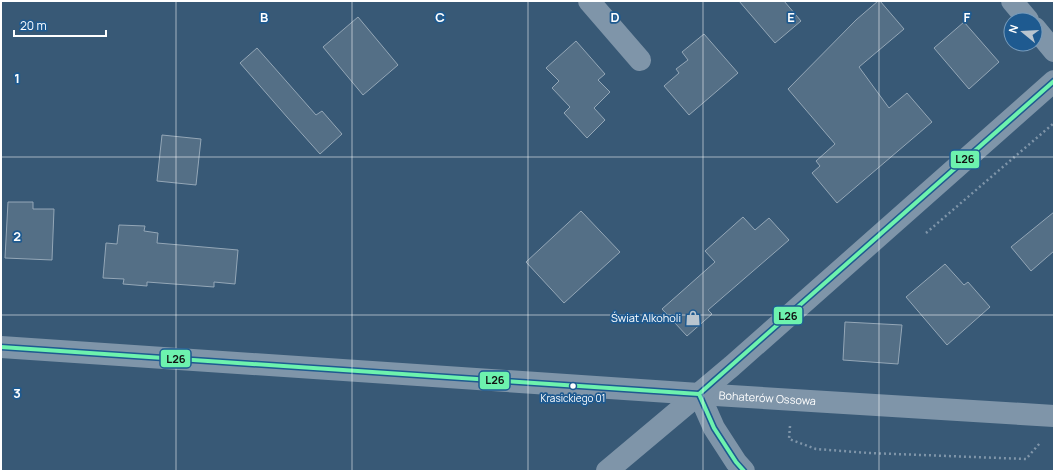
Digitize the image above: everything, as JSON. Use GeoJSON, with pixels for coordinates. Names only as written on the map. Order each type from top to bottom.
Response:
{"type":"FeatureCollection","features":[{"type":"Feature","properties":{"kind":"street"},"geometry":{"type":"LineString","coordinates":[[589,1],[640,60]]}},
{"type":"Feature","properties":{"kind":"street"},"geometry":{"type":"LineString","coordinates":[[1012,1],[1021,12]]}},
{"type":"Feature","properties":{"kind":"street"},"geometry":{"type":"LineString","coordinates":[[1043,38],[1054,51]]}},
{"type":"Feature","properties":{"kind":"street"},"geometry":{"type":"LineString","coordinates":[[608,471],[699,394],[1054,82]]}},
{"type":"Feature","properties":{"kind":"street","name":"Bohaterów Ossowa"},"geometry":{"type":"LineString","coordinates":[[1,347],[699,394],[1054,416]]}},
{"type":"Feature","properties":{"kind":"street"},"geometry":{"type":"LineString","coordinates":[[699,394],[714,428],[736,462],[744,471]]}},
{"type":"Feature","properties":{"kind":"path"},"geometry":{"type":"LineString","coordinates":[[791,399],[789,438],[816,449],[877,454],[1026,459],[1041,441]]}},
{"type":"Feature","properties":{"kind":"building"},"geometry":{"type":"Polygon","coordinates":[[[739,1],[784,1],[801,21],[775,43],[739,1]]]}},
{"type":"Feature","properties":{"kind":"building"},"geometry":{"type":"Polygon","coordinates":[[[878,1],[880,1],[904,29],[859,67],[889,108],[907,93],[932,122],[837,203],[812,173],[820,166],[816,161],[835,144],[788,89],[856,20],[878,1]]]}},
{"type":"Feature","properties":{"kind":"building"},"geometry":{"type":"Polygon","coordinates":[[[358,17],[398,65],[363,95],[323,47],[358,17]]]}},
{"type":"Feature","properties":{"kind":"building"},"geometry":{"type":"Polygon","coordinates":[[[964,22],[999,62],[969,89],[934,48],[964,22]]]}},
{"type":"Feature","properties":{"kind":"building"},"geometry":{"type":"Polygon","coordinates":[[[704,34],[738,73],[689,115],[664,86],[679,73],[676,69],[688,60],[682,52],[704,34]]]}},
{"type":"Feature","properties":{"kind":"building"},"geometry":{"type":"Polygon","coordinates":[[[576,41],[605,74],[598,80],[610,92],[594,108],[605,120],[587,138],[564,113],[570,107],[552,88],[559,81],[546,68],[576,41]]]}},
{"type":"Feature","properties":{"kind":"building"},"geometry":{"type":"Polygon","coordinates":[[[257,48],[316,115],[322,111],[342,134],[320,154],[240,63],[257,48]]]}},
{"type":"Feature","properties":{"kind":"building"},"geometry":{"type":"Polygon","coordinates":[[[162,135],[201,139],[196,185],[157,181],[162,135]]]}},
{"type":"Feature","properties":{"kind":"building"},"geometry":{"type":"Polygon","coordinates":[[[8,202],[33,202],[33,209],[54,209],[52,260],[5,258],[8,202]]]}},
{"type":"Feature","properties":{"kind":"building"},"geometry":{"type":"Polygon","coordinates":[[[581,211],[620,252],[564,303],[526,262],[581,211]]]}},
{"type":"Feature","properties":{"kind":"building"},"geometry":{"type":"Polygon","coordinates":[[[1054,212],[1054,251],[1031,271],[1011,247],[1054,212]]]}},
{"type":"Feature","properties":{"kind":"building"},"geometry":{"type":"Polygon","coordinates":[[[743,217],[755,230],[769,218],[789,240],[708,310],[712,314],[687,336],[662,309],[715,262],[705,251],[743,217]]]}},
{"type":"Feature","properties":{"kind":"building"},"geometry":{"type":"Polygon","coordinates":[[[119,225],[145,226],[144,231],[158,233],[157,243],[238,250],[235,284],[214,282],[214,287],[147,282],[147,286],[123,284],[124,279],[103,278],[106,243],[117,244],[119,225]]]}},
{"type":"Feature","properties":{"kind":"building"},"geometry":{"type":"Polygon","coordinates":[[[945,264],[964,285],[968,282],[990,307],[947,345],[906,297],[945,264]]]}},
{"type":"Feature","properties":{"kind":"building"},"geometry":{"type":"Polygon","coordinates":[[[845,322],[902,325],[898,364],[843,360],[845,322]]]}},
{"type":"Feature","properties":{"kind":"transit line","name":"L26"},"geometry":{"type":"LineString","coordinates":[[699,394],[1054,81]]}},
{"type":"Feature","properties":{"kind":"transit line","name":"L26"},"geometry":{"type":"LineString","coordinates":[[1,347],[699,394]]}},
{"type":"Feature","properties":{"kind":"transit line","name":"L26"},"geometry":{"type":"LineString","coordinates":[[699,394],[714,428],[736,462],[744,471]]}},
{"type":"Feature","properties":{"kind":"place","name":"Świat Alkoholi"},"geometry":{"type":"Point","coordinates":[693,318]}},
{"type":"Feature","properties":{"kind":"place","name":"Krasickiego 01"},"geometry":{"type":"Point","coordinates":[573,386]}}]}
